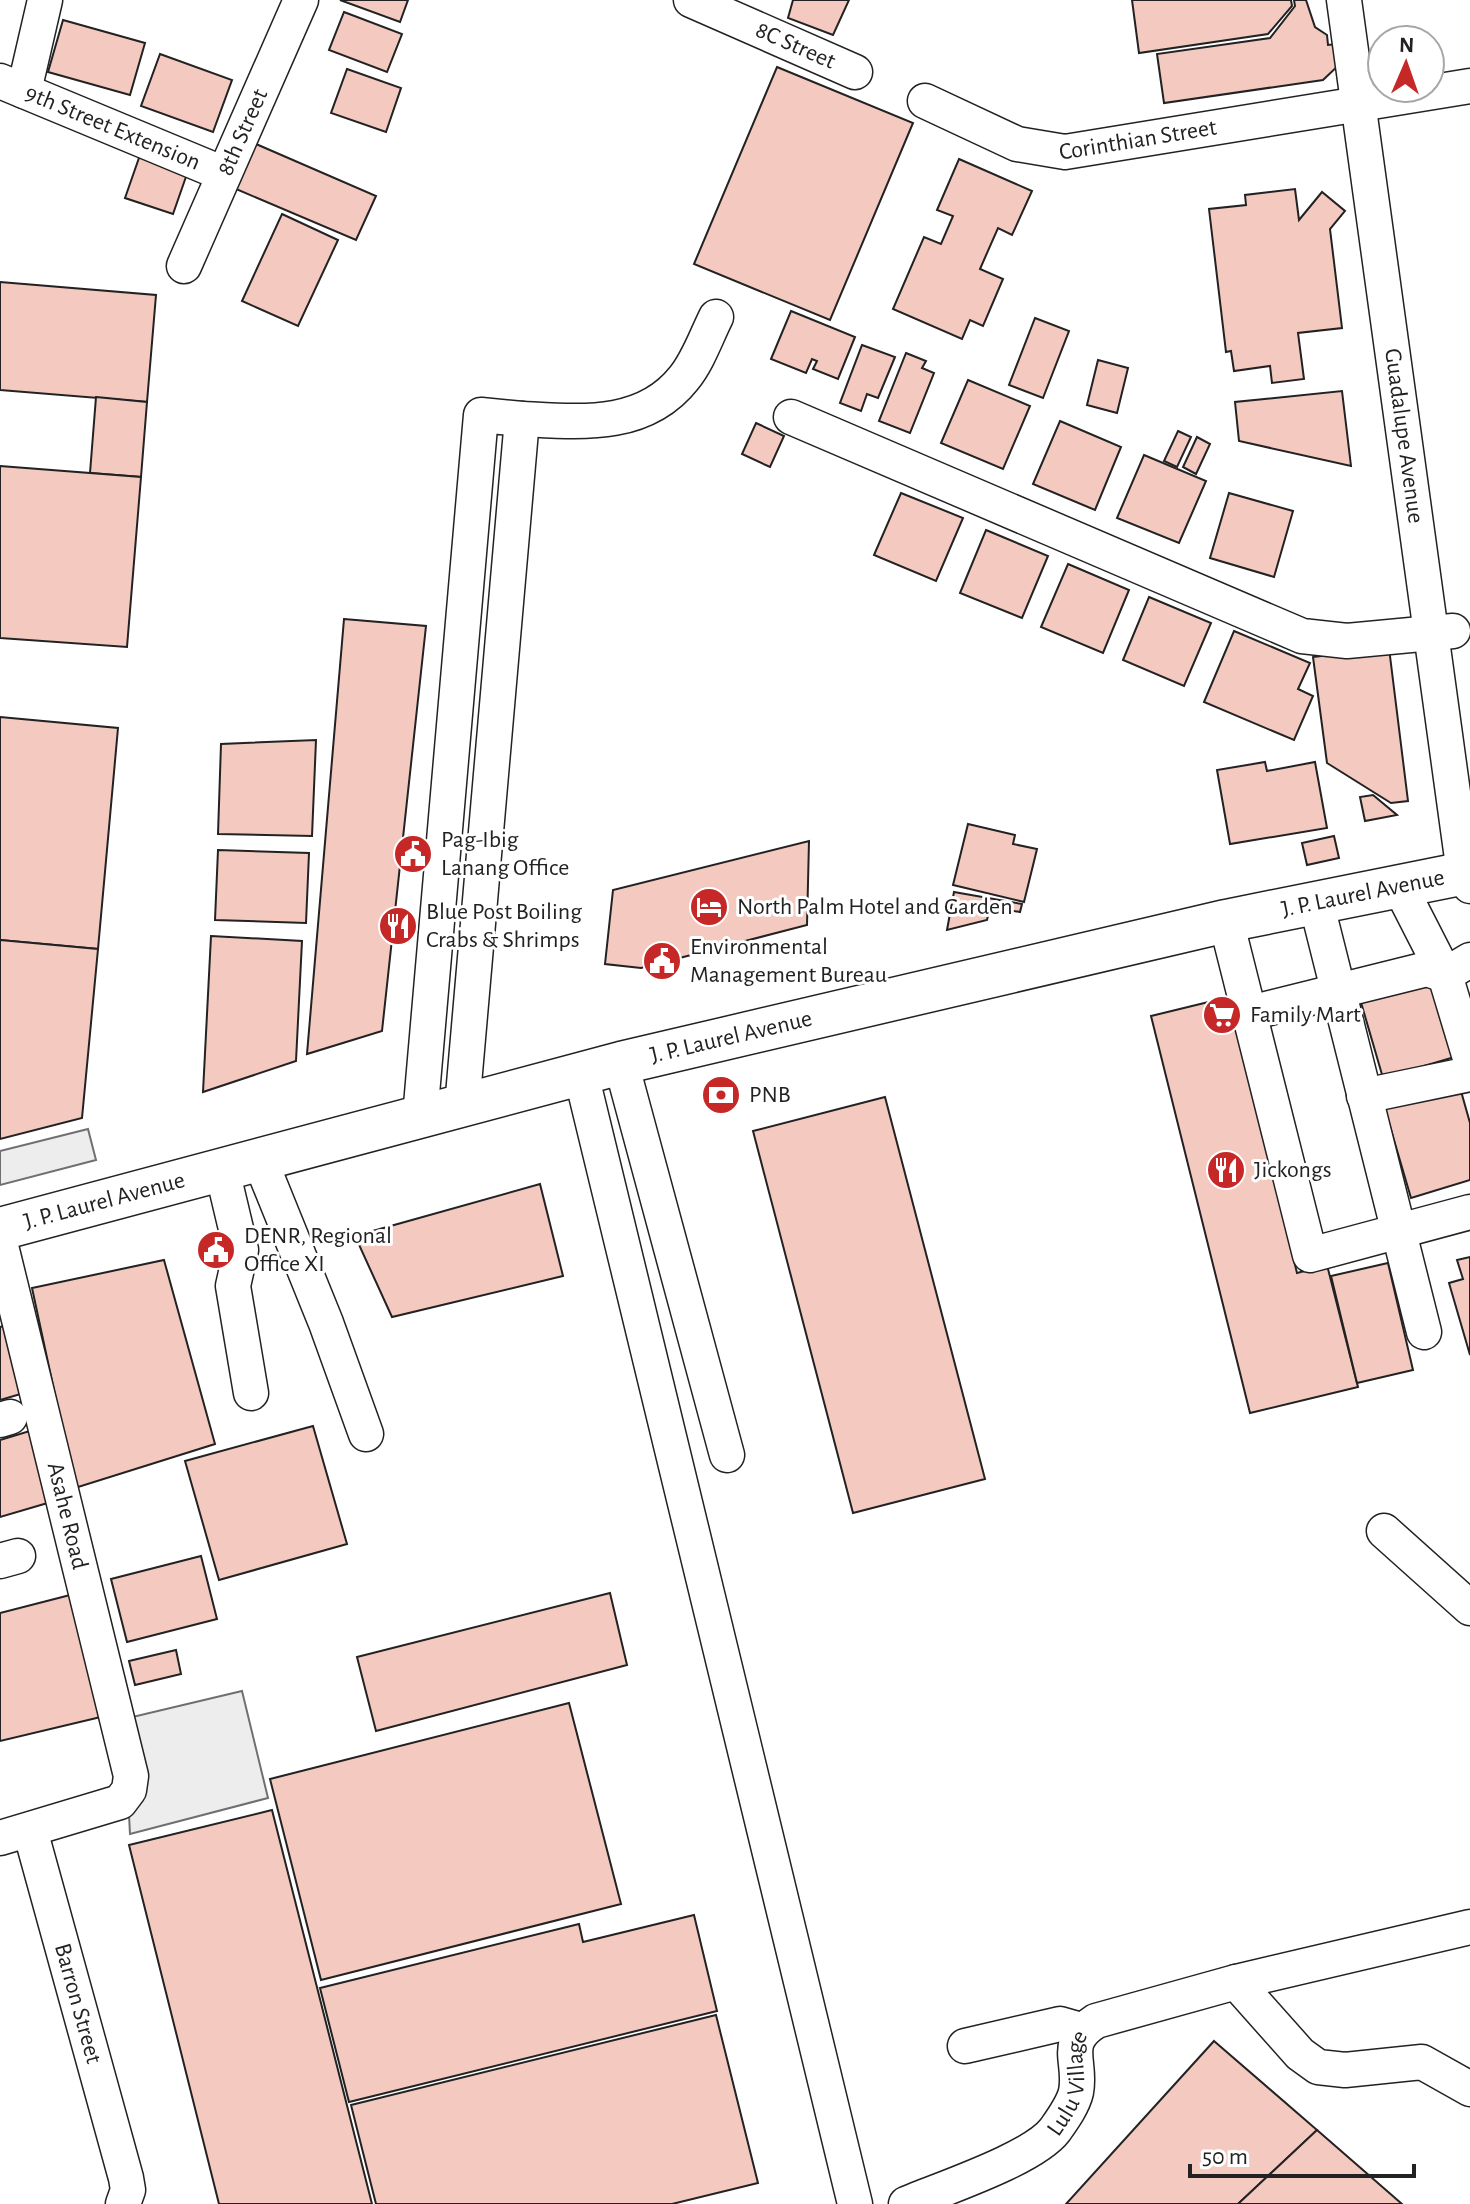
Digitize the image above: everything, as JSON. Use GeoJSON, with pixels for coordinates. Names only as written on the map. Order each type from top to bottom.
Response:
{"type":"FeatureCollection","features":[{"type":"Feature","properties":{"kind":"main road","name":"J. P. Laurel Avenue"},"geometry":{"type":"LineString","coordinates":[[0,1229],[621,1063],[1226,921],[1399,885],[1468,877]]}},
{"type":"Feature","properties":{"kind":"street"},"geometry":{"type":"LineString","coordinates":[[12,86],[45,0]]}},
{"type":"Feature","properties":{"kind":"street","name":"8th Street"},"geometry":{"type":"LineString","coordinates":[[184,266],[301,0]]}},
{"type":"Feature","properties":{"kind":"street","name":"8C Street"},"geometry":{"type":"LineString","coordinates":[[691,0],[855,72]]}},
{"type":"Feature","properties":{"kind":"street","name":"Guadalupe Avenue"},"geometry":{"type":"LineString","coordinates":[[1344,0],[1366,85]]}},
{"type":"Feature","properties":{"kind":"street","name":"Guadalupe Avenue"},"geometry":{"type":"LineString","coordinates":[[1367,0],[1368,24]]}},
{"type":"Feature","properties":{"kind":"street","name":"9th Street Extension"},"geometry":{"type":"LineString","coordinates":[[12,86],[224,174]]}},
{"type":"Feature","properties":{"kind":"street","name":"Corinthian Street"},"geometry":{"type":"LineString","coordinates":[[1446,89],[1470,86]]}},
{"type":"Feature","properties":{"kind":"street","name":"Corinthian Street"},"geometry":{"type":"LineString","coordinates":[[925,101],[1017,144],[1065,152],[1366,101]]}},
{"type":"Feature","properties":{"kind":"street","name":"Guadalupe Avenue"},"geometry":{"type":"LineString","coordinates":[[1371,104],[1442,632],[1468,877]]}},
{"type":"Feature","properties":{"kind":"street"},"geometry":{"type":"LineString","coordinates":[[420,1117],[481,415],[583,422],[625,418],[664,400],[686,376],[716,317]]}},
{"type":"Feature","properties":{"kind":"street"},"geometry":{"type":"LineString","coordinates":[[791,417],[1302,636],[1347,641],[1442,632]]}},
{"type":"Feature","properties":{"kind":"street"},"geometry":{"type":"LineString","coordinates":[[462,1107],[522,419]]}},
{"type":"Feature","properties":{"kind":"street","name":"Guadalupe Avenue"},"geometry":{"type":"LineString","coordinates":[[1442,632],[1470,751]]}},
{"type":"Feature","properties":{"kind":"street"},"geometry":{"type":"LineString","coordinates":[[460,658],[502,661]]}},
{"type":"Feature","properties":{"kind":"street"},"geometry":{"type":"LineString","coordinates":[[1399,885],[1458,968],[1470,1058]]}},
{"type":"Feature","properties":{"kind":"street"},"geometry":{"type":"LineString","coordinates":[[1316,902],[1424,1332]]}},
{"type":"Feature","properties":{"kind":"street"},"geometry":{"type":"LineString","coordinates":[[1226,921],[1310,1255],[1399,1234],[1470,1212]]}},
{"type":"Feature","properties":{"kind":"street"},"geometry":{"type":"LineString","coordinates":[[1250,1013],[1427,969],[1458,968]]}},
{"type":"Feature","properties":{"kind":"street"},"geometry":{"type":"LineString","coordinates":[[621,1063],[727,1455]]}},
{"type":"Feature","properties":{"kind":"street"},"geometry":{"type":"LineString","coordinates":[[581,1074],[846,2202]]}},
{"type":"Feature","properties":{"kind":"street"},"geometry":{"type":"LineString","coordinates":[[1364,1096],[1470,1074]]}},
{"type":"Feature","properties":{"kind":"street"},"geometry":{"type":"LineString","coordinates":[[241,1165],[241,1250],[233,1286],[251,1393]]}},
{"type":"Feature","properties":{"kind":"street"},"geometry":{"type":"LineString","coordinates":[[241,1165],[326,1323],[366,1434]]}},
{"type":"Feature","properties":{"kind":"street","name":"Asahe Road"},"geometry":{"type":"LineString","coordinates":[[0,1242],[129,1760],[129,1790],[120,1802],[15,1834]]}},
{"type":"Feature","properties":{"kind":"street"},"geometry":{"type":"LineString","coordinates":[[1384,1531],[1470,1608]]}},
{"type":"Feature","properties":{"kind":"street","name":"Barron Street"},"geometry":{"type":"LineString","coordinates":[[15,1834],[124,2191]]}},
{"type":"Feature","properties":{"kind":"street","name":"Lulu Village"},"geometry":{"type":"LineString","coordinates":[[906,2204],[1006,2162],[1052,2134],[1076,2092],[1074,2048],[1081,2030],[1115,2014],[1470,1927]]}},
{"type":"Feature","properties":{"kind":"street"},"geometry":{"type":"LineString","coordinates":[[1236,1982],[1300,2054],[1318,2067],[1345,2070],[1422,2062],[1470,2089]]}},
{"type":"Feature","properties":{"kind":"street"},"geometry":{"type":"LineString","coordinates":[[965,2046],[1060,2024],[1081,2030]]}},
{"type":"Feature","properties":{"kind":"shaded area"},"geometry":{"type":"Polygon","coordinates":[[[88,1129],[96,1160],[0,1185],[0,1151],[88,1129]]]}},
{"type":"Feature","properties":{"kind":"shaded area"},"geometry":{"type":"Polygon","coordinates":[[[242,1691],[268,1798],[130,1834],[124,1719],[242,1691]]]}},
{"type":"Feature","properties":{"kind":"building"},"geometry":{"type":"Polygon","coordinates":[[[340,0],[408,0],[400,22],[340,0]]]}},
{"type":"Feature","properties":{"kind":"building"},"geometry":{"type":"Polygon","coordinates":[[[793,0],[849,0],[833,35],[788,18],[793,0]]]}},
{"type":"Feature","properties":{"kind":"building"},"geometry":{"type":"Polygon","coordinates":[[[1132,0],[1291,0],[1292,6],[1268,34],[1139,53],[1132,0]]]}},
{"type":"Feature","properties":{"kind":"building"},"geometry":{"type":"Polygon","coordinates":[[[1294,0],[1306,0],[1315,27],[1327,35],[1328,45],[1337,44],[1340,64],[1323,80],[1164,103],[1157,54],[1270,38],[1295,6],[1294,0]]]}},
{"type":"Feature","properties":{"kind":"building"},"geometry":{"type":"Polygon","coordinates":[[[344,12],[402,34],[387,72],[329,50],[344,12]]]}},
{"type":"Feature","properties":{"kind":"building"},"geometry":{"type":"Polygon","coordinates":[[[63,20],[145,43],[130,95],[48,72],[63,20]]]}},
{"type":"Feature","properties":{"kind":"building"},"geometry":{"type":"Polygon","coordinates":[[[160,54],[232,80],[213,132],[141,106],[160,54]]]}},
{"type":"Feature","properties":{"kind":"building"},"geometry":{"type":"Polygon","coordinates":[[[777,67],[913,123],[830,320],[694,264],[777,67]]]}},
{"type":"Feature","properties":{"kind":"building"},"geometry":{"type":"Polygon","coordinates":[[[347,69],[401,88],[386,132],[331,113],[347,69]]]}},
{"type":"Feature","properties":{"kind":"building"},"geometry":{"type":"Polygon","coordinates":[[[256,144],[376,196],[356,240],[236,189],[256,144]]]}},
{"type":"Feature","properties":{"kind":"building"},"geometry":{"type":"Polygon","coordinates":[[[140,155],[188,171],[173,214],[125,198],[140,155]]]}},
{"type":"Feature","properties":{"kind":"building"},"geometry":{"type":"Polygon","coordinates":[[[959,159],[1032,191],[1012,235],[998,228],[980,269],[1003,279],[983,326],[970,320],[962,339],[893,309],[924,237],[941,244],[953,216],[937,210],[959,159]]]}},
{"type":"Feature","properties":{"kind":"building"},"geometry":{"type":"Polygon","coordinates":[[[1295,189],[1299,220],[1322,192],[1345,211],[1330,229],[1342,328],[1298,333],[1304,379],[1272,383],[1270,366],[1234,371],[1231,351],[1226,352],[1209,209],[1246,205],[1245,195],[1295,189]]]}},
{"type":"Feature","properties":{"kind":"building"},"geometry":{"type":"Polygon","coordinates":[[[282,214],[338,240],[298,326],[242,301],[282,214]]]}},
{"type":"Feature","properties":{"kind":"building"},"geometry":{"type":"Polygon","coordinates":[[[0,282],[156,295],[147,402],[0,390],[0,282]]]}},
{"type":"Feature","properties":{"kind":"building"},"geometry":{"type":"Polygon","coordinates":[[[791,311],[855,337],[838,379],[813,369],[817,361],[812,359],[806,373],[771,359],[791,311]]]}},
{"type":"Feature","properties":{"kind":"building"},"geometry":{"type":"Polygon","coordinates":[[[1035,318],[1069,331],[1043,398],[1009,385],[1035,318]]]}},
{"type":"Feature","properties":{"kind":"building"},"geometry":{"type":"Polygon","coordinates":[[[862,345],[895,357],[878,398],[867,394],[861,411],[840,403],[862,345]]]}},
{"type":"Feature","properties":{"kind":"building"},"geometry":{"type":"Polygon","coordinates":[[[906,353],[926,361],[922,368],[934,373],[910,433],[879,421],[906,353]]]}},
{"type":"Feature","properties":{"kind":"building"},"geometry":{"type":"Polygon","coordinates":[[[1098,360],[1128,368],[1117,413],[1087,405],[1098,360]]]}},
{"type":"Feature","properties":{"kind":"building"},"geometry":{"type":"Polygon","coordinates":[[[968,380],[1030,406],[1003,469],[941,443],[968,380]]]}},
{"type":"Feature","properties":{"kind":"building"},"geometry":{"type":"Polygon","coordinates":[[[1342,391],[1351,466],[1239,441],[1235,402],[1342,391]]]}},
{"type":"Feature","properties":{"kind":"building"},"geometry":{"type":"Polygon","coordinates":[[[96,397],[147,402],[141,477],[90,473],[96,397]]]}},
{"type":"Feature","properties":{"kind":"building"},"geometry":{"type":"Polygon","coordinates":[[[1060,421],[1121,447],[1095,510],[1033,484],[1060,421]]]}},
{"type":"Feature","properties":{"kind":"building"},"geometry":{"type":"Polygon","coordinates":[[[756,423],[784,436],[770,467],[742,454],[756,423]]]}},
{"type":"Feature","properties":{"kind":"building"},"geometry":{"type":"Polygon","coordinates":[[[1178,431],[1191,437],[1177,467],[1164,461],[1178,431]]]}},
{"type":"Feature","properties":{"kind":"building"},"geometry":{"type":"Polygon","coordinates":[[[1197,437],[1210,444],[1196,474],[1183,467],[1197,437]]]}},
{"type":"Feature","properties":{"kind":"building"},"geometry":{"type":"Polygon","coordinates":[[[1144,455],[1206,481],[1179,543],[1117,518],[1144,455]]]}},
{"type":"Feature","properties":{"kind":"building"},"geometry":{"type":"Polygon","coordinates":[[[0,466],[141,477],[127,647],[0,638],[0,466]]]}},
{"type":"Feature","properties":{"kind":"building"},"geometry":{"type":"Polygon","coordinates":[[[901,493],[963,518],[936,581],[874,555],[901,493]]]}},
{"type":"Feature","properties":{"kind":"building"},"geometry":{"type":"Polygon","coordinates":[[[1229,493],[1293,511],[1274,577],[1210,558],[1229,493]]]}},
{"type":"Feature","properties":{"kind":"building"},"geometry":{"type":"Polygon","coordinates":[[[986,530],[1048,556],[1022,618],[960,593],[986,530]]]}},
{"type":"Feature","properties":{"kind":"building"},"geometry":{"type":"Polygon","coordinates":[[[1068,564],[1129,590],[1103,653],[1041,627],[1068,564]]]}},
{"type":"Feature","properties":{"kind":"building"},"geometry":{"type":"Polygon","coordinates":[[[1149,597],[1211,623],[1184,686],[1123,660],[1149,597]]]}},
{"type":"Feature","properties":{"kind":"building"},"geometry":{"type":"Polygon","coordinates":[[[344,619],[426,626],[382,1031],[307,1054],[344,619]]]}},
{"type":"Feature","properties":{"kind":"building"},"geometry":{"type":"Polygon","coordinates":[[[1234,631],[1310,663],[1298,689],[1313,696],[1294,740],[1204,702],[1234,631]]]}},
{"type":"Feature","properties":{"kind":"building"},"geometry":{"type":"Polygon","coordinates":[[[1389,648],[1408,801],[1391,803],[1327,763],[1313,657],[1389,648]]]}},
{"type":"Feature","properties":{"kind":"building"},"geometry":{"type":"Polygon","coordinates":[[[0,717],[118,728],[98,949],[0,940],[0,717]]]}},
{"type":"Feature","properties":{"kind":"building"},"geometry":{"type":"Polygon","coordinates":[[[316,740],[312,836],[218,834],[221,744],[316,740]]]}},
{"type":"Feature","properties":{"kind":"building"},"geometry":{"type":"Polygon","coordinates":[[[1265,762],[1267,771],[1315,762],[1327,828],[1230,844],[1217,770],[1265,762]]]}},
{"type":"Feature","properties":{"kind":"building"},"geometry":{"type":"Polygon","coordinates":[[[1373,795],[1397,815],[1365,821],[1360,797],[1373,795]]]}},
{"type":"Feature","properties":{"kind":"building"},"geometry":{"type":"Polygon","coordinates":[[[968,824],[1015,835],[1013,844],[1037,849],[1024,902],[953,885],[968,824]]]}},
{"type":"Feature","properties":{"kind":"building"},"geometry":{"type":"Polygon","coordinates":[[[1334,836],[1339,858],[1307,865],[1302,843],[1334,836]]]}},
{"type":"Feature","properties":{"kind":"building","name":"North Palm Hotel and Garden"},"geometry":{"type":"Polygon","coordinates":[[[809,841],[807,925],[641,968],[605,964],[613,890],[809,841]]]}},
{"type":"Feature","properties":{"kind":"building"},"geometry":{"type":"Polygon","coordinates":[[[218,850],[309,853],[306,923],[215,920],[218,850]]]}},
{"type":"Feature","properties":{"kind":"building"},"geometry":{"type":"Polygon","coordinates":[[[954,892],[1022,904],[1020,912],[990,907],[987,920],[947,930],[954,892]]]}},
{"type":"Feature","properties":{"kind":"building"},"geometry":{"type":"Polygon","coordinates":[[[211,936],[302,941],[296,1061],[203,1092],[211,936]]]}},
{"type":"Feature","properties":{"kind":"building"},"geometry":{"type":"Polygon","coordinates":[[[0,940],[98,949],[82,1118],[0,1139],[0,940]]]}},
{"type":"Feature","properties":{"kind":"building"},"geometry":{"type":"Polygon","coordinates":[[[1435,978],[1458,1056],[1383,1078],[1360,999],[1435,978]]]}},
{"type":"Feature","properties":{"kind":"building"},"geometry":{"type":"Polygon","coordinates":[[[1229,997],[1297,1273],[1327,1265],[1358,1387],[1250,1413],[1151,1016],[1229,997]]]}},
{"type":"Feature","properties":{"kind":"building"},"geometry":{"type":"Polygon","coordinates":[[[1459,1084],[1470,1123],[1470,1180],[1411,1198],[1384,1106],[1459,1084]]]}},
{"type":"Feature","properties":{"kind":"building"},"geometry":{"type":"Polygon","coordinates":[[[885,1097],[985,1479],[853,1513],[753,1131],[885,1097]]]}},
{"type":"Feature","properties":{"kind":"building"},"geometry":{"type":"Polygon","coordinates":[[[540,1184],[563,1276],[392,1317],[355,1236],[540,1184]]]}},
{"type":"Feature","properties":{"kind":"building"},"geometry":{"type":"Polygon","coordinates":[[[1470,1257],[1470,1355],[1449,1283],[1463,1279],[1457,1260],[1470,1257]]]}},
{"type":"Feature","properties":{"kind":"building"},"geometry":{"type":"Polygon","coordinates":[[[164,1260],[215,1444],[75,1488],[32,1288],[164,1260]]]}},
{"type":"Feature","properties":{"kind":"building"},"geometry":{"type":"Polygon","coordinates":[[[1388,1263],[1413,1370],[1357,1383],[1331,1276],[1388,1263]]]}},
{"type":"Feature","properties":{"kind":"building"},"geometry":{"type":"Polygon","coordinates":[[[7,1325],[24,1393],[0,1400],[0,1327],[7,1325]]]}},
{"type":"Feature","properties":{"kind":"building"},"geometry":{"type":"Polygon","coordinates":[[[313,1426],[347,1544],[219,1580],[185,1461],[313,1426]]]}},
{"type":"Feature","properties":{"kind":"building"},"geometry":{"type":"Polygon","coordinates":[[[33,1430],[51,1502],[0,1517],[0,1440],[33,1430]]]}},
{"type":"Feature","properties":{"kind":"building"},"geometry":{"type":"Polygon","coordinates":[[[201,1556],[217,1619],[127,1642],[111,1579],[201,1556]]]}},
{"type":"Feature","properties":{"kind":"building"},"geometry":{"type":"Polygon","coordinates":[[[610,1593],[627,1665],[376,1731],[357,1657],[610,1593]]]}},
{"type":"Feature","properties":{"kind":"building"},"geometry":{"type":"Polygon","coordinates":[[[74,1594],[105,1716],[0,1741],[0,1613],[74,1594]]]}},
{"type":"Feature","properties":{"kind":"building"},"geometry":{"type":"Polygon","coordinates":[[[176,1650],[181,1674],[135,1685],[129,1661],[176,1650]]]}},
{"type":"Feature","properties":{"kind":"building"},"geometry":{"type":"Polygon","coordinates":[[[569,1703],[621,1904],[321,1980],[270,1779],[569,1703]]]}},
{"type":"Feature","properties":{"kind":"building"},"geometry":{"type":"Polygon","coordinates":[[[272,1810],[372,2204],[219,2204],[129,1845],[272,1810]]]}},
{"type":"Feature","properties":{"kind":"building"},"geometry":{"type":"Polygon","coordinates":[[[694,1915],[717,2011],[349,2102],[320,1988],[579,1924],[583,1942],[694,1915]]]}},
{"type":"Feature","properties":{"kind":"building"},"geometry":{"type":"Polygon","coordinates":[[[716,2015],[758,2183],[672,2204],[376,2204],[351,2105],[716,2015]]]}},
{"type":"Feature","properties":{"kind":"building"},"geometry":{"type":"Polygon","coordinates":[[[1214,2041],[1317,2130],[1238,2204],[1066,2204],[1214,2041]]]}},
{"type":"Feature","properties":{"kind":"building"},"geometry":{"type":"Polygon","coordinates":[[[1317,2130],[1402,2204],[1238,2204],[1317,2130]]]}},
{"type":"Feature","properties":{"kind":"place","name":"Pag-Ibig Lanang Office"},"geometry":{"type":"Point","coordinates":[413,854]}},
{"type":"Feature","properties":{"kind":"place","name":"North Palm Hotel and Garden"},"geometry":{"type":"Point","coordinates":[709,907]}},
{"type":"Feature","properties":{"kind":"place","name":"Blue Post Boiling Crabs & Shrimps"},"geometry":{"type":"Point","coordinates":[398,926]}},
{"type":"Feature","properties":{"kind":"place","name":"Environmental Management Bureau"},"geometry":{"type":"Point","coordinates":[662,961]}},
{"type":"Feature","properties":{"kind":"place","name":"Family Mart"},"geometry":{"type":"Point","coordinates":[1222,1015]}},
{"type":"Feature","properties":{"kind":"place","name":"PNB"},"geometry":{"type":"Point","coordinates":[721,1095]}},
{"type":"Feature","properties":{"kind":"place","name":"Jickongs"},"geometry":{"type":"Point","coordinates":[1226,1170]}},
{"type":"Feature","properties":{"kind":"place","name":"DENR, Regional Office XI"},"geometry":{"type":"Point","coordinates":[216,1250]}}]}
